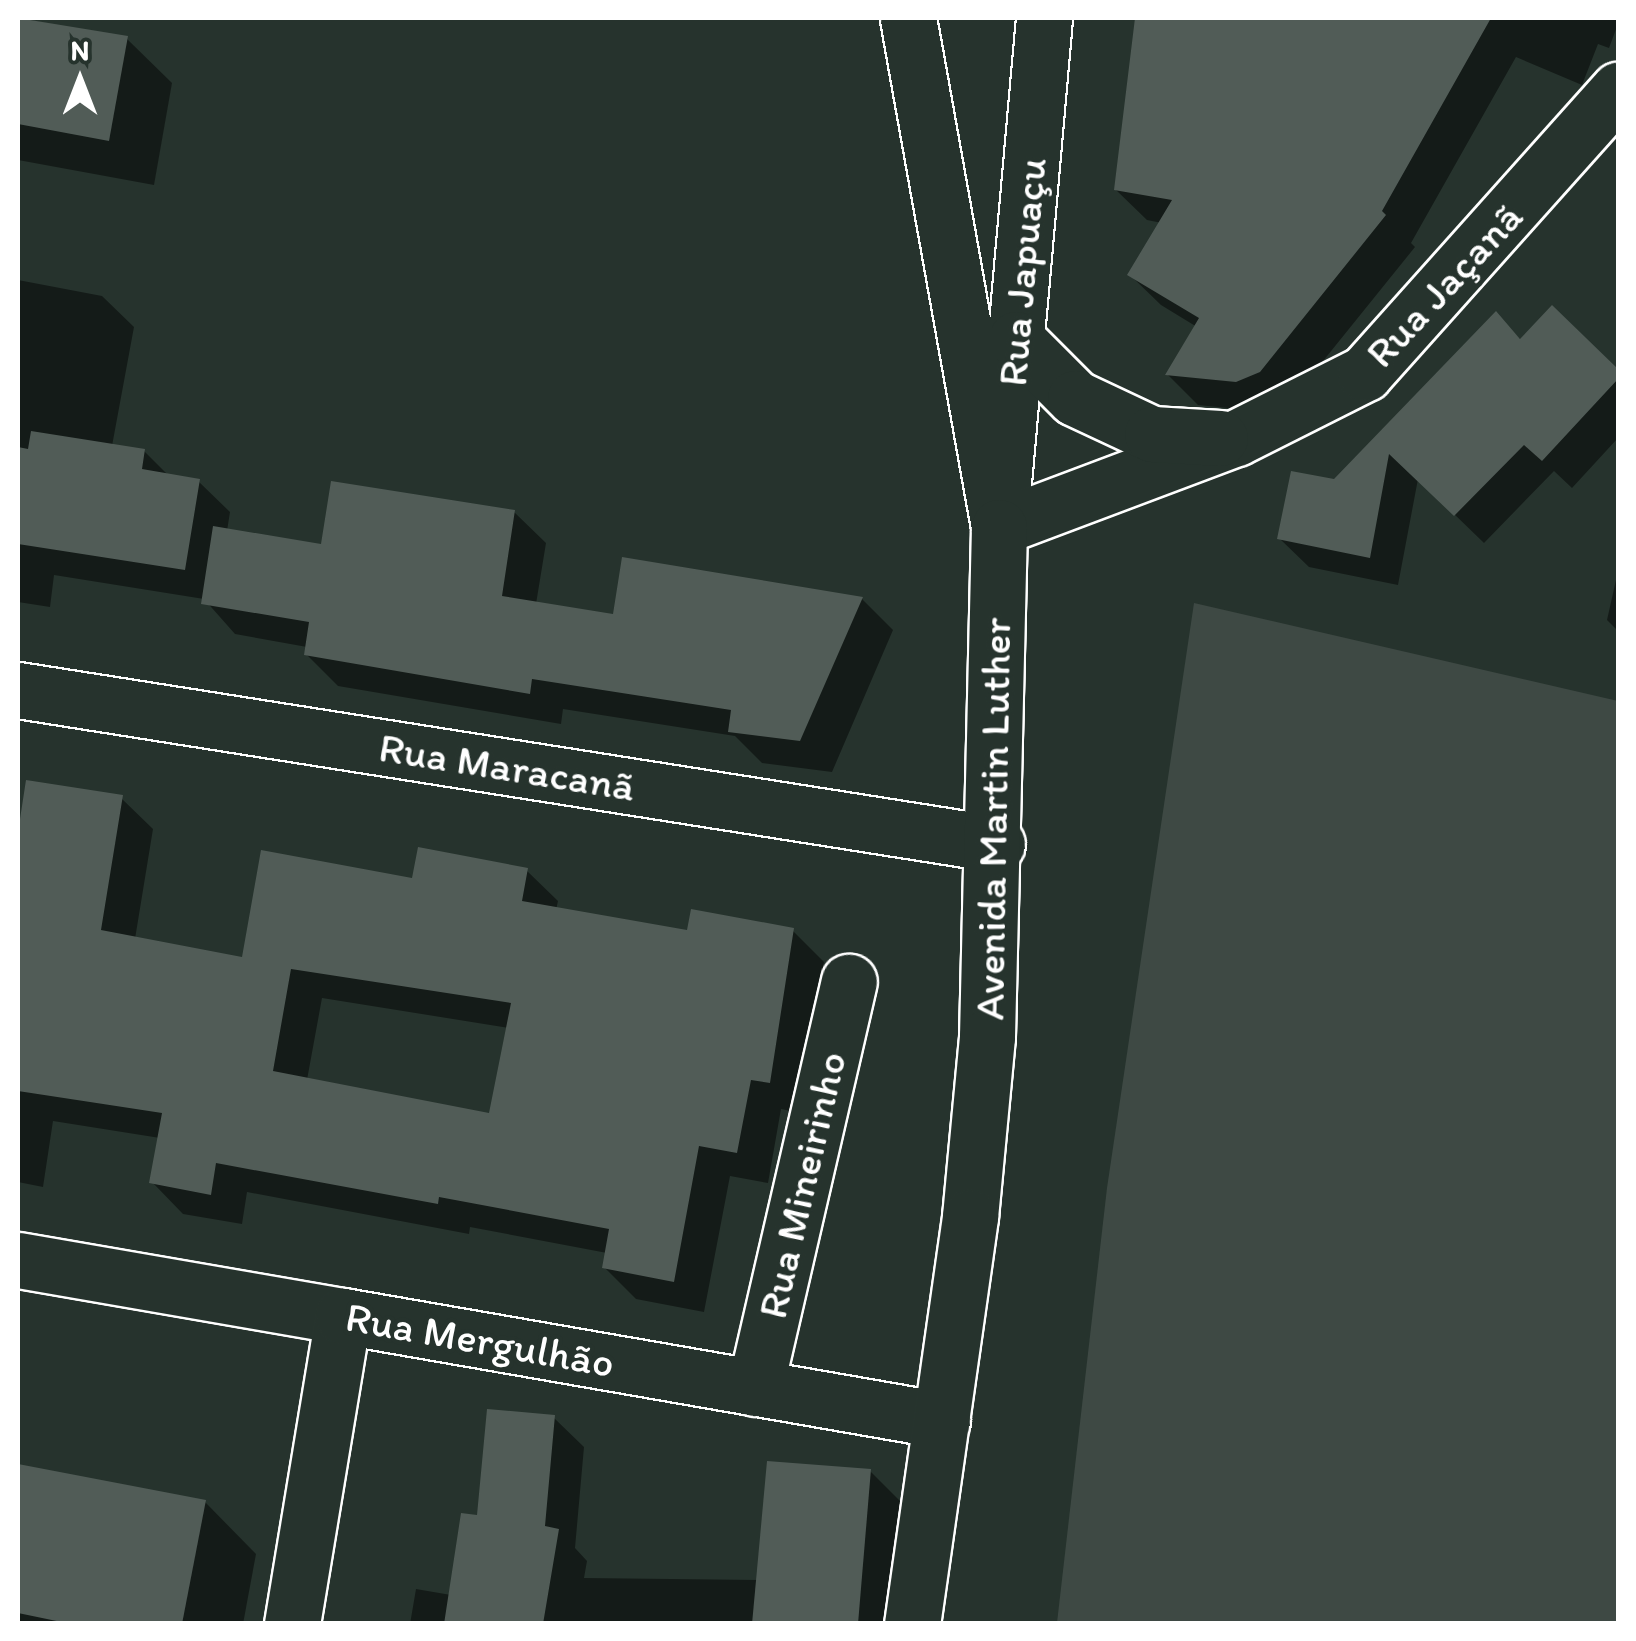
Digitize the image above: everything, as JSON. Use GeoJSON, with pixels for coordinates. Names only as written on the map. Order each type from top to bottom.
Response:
{"type":"FeatureCollection","features":[{"type":"Feature","properties":{"kind":"street","name":"Avenida Martin Luther"},"geometry":{"type":"LineString","coordinates":[[908,18],[999,527],[997,844],[986,1058],[942,1420],[912,1624]]}},
{"type":"Feature","properties":{"kind":"street","name":"Rua Japuaçu"},"geometry":{"type":"LineString","coordinates":[[999,527],[1044,18]]}},
{"type":"Feature","properties":{"kind":"street","name":"Rua Jaçanã"},"geometry":{"type":"LineString","coordinates":[[999,527],[1236,438],[1365,373],[1618,90]]}},
{"type":"Feature","properties":{"kind":"street","name":"Rua Jaçanã"},"geometry":{"type":"LineString","coordinates":[[1016,338],[1075,398],[1136,427],[1152,434],[1236,438]]}},
{"type":"Feature","properties":{"kind":"street","name":"Rua Maracanã"},"geometry":{"type":"LineString","coordinates":[[18,690],[997,844]]}},
{"type":"Feature","properties":{"kind":"street","name":"Rua Mineirinho"},"geometry":{"type":"LineString","coordinates":[[755,1388],[848,982]]}},
{"type":"Feature","properties":{"kind":"street","name":"Rua Mergulhão"},"geometry":{"type":"LineString","coordinates":[[18,1260],[942,1420]]}},
{"type":"Feature","properties":{"kind":"street"},"geometry":{"type":"LineString","coordinates":[[292,1624],[342,1316]]}},
{"type":"Feature","properties":{"kind":"shaded area"},"geometry":{"type":"Polygon","coordinates":[[[1194,603],[1618,701],[1618,1623],[1057,1623],[1107,1188],[1194,603]]]}},
{"type":"Feature","properties":{"kind":"building"},"geometry":{"type":"Polygon","coordinates":[[[18,18],[128,36],[109,141],[18,124],[18,18]]]}},
{"type":"Feature","properties":{"kind":"building"},"geometry":{"type":"Polygon","coordinates":[[[1135,18],[1491,18],[1382,211],[1386,215],[1260,372],[1236,382],[1165,375],[1199,318],[1127,275],[1172,200],[1114,190],[1135,18]]]}},
{"type":"Feature","properties":{"kind":"building"},"geometry":{"type":"Polygon","coordinates":[[[1552,305],[1618,369],[1618,379],[1542,461],[1524,445],[1454,516],[1389,454],[1370,558],[1277,539],[1291,471],[1334,479],[1496,311],[1520,339],[1552,305]]]}},
{"type":"Feature","properties":{"kind":"building"},"geometry":{"type":"Polygon","coordinates":[[[31,431],[145,449],[142,469],[200,479],[185,570],[18,544],[18,447],[28,449],[31,431]]]}},
{"type":"Feature","properties":{"kind":"building"},"geometry":{"type":"Polygon","coordinates":[[[331,481],[515,510],[502,596],[613,614],[622,557],[863,597],[800,741],[728,732],[731,710],[532,679],[530,694],[304,655],[309,622],[201,604],[213,526],[321,544],[331,481]]]}},
{"type":"Feature","properties":{"kind":"building"},"geometry":{"type":"Polygon","coordinates":[[[26,780],[123,795],[101,930],[242,957],[261,850],[412,878],[418,847],[528,868],[522,901],[687,930],[691,909],[794,928],[770,1083],[751,1080],[737,1153],[699,1146],[674,1282],[602,1268],[609,1229],[439,1197],[438,1204],[216,1163],[211,1195],[149,1183],[162,1113],[18,1091],[18,832],[26,780]],[[291,969],[273,1071],[489,1113],[511,1003],[291,969]]]}},
{"type":"Feature","properties":{"kind":"building"},"geometry":{"type":"Polygon","coordinates":[[[487,1409],[555,1415],[545,1526],[559,1529],[543,1624],[444,1624],[461,1513],[477,1515],[487,1409]]]}},
{"type":"Feature","properties":{"kind":"building"},"geometry":{"type":"Polygon","coordinates":[[[767,1461],[871,1469],[858,1624],[752,1624],[767,1461]]]}},
{"type":"Feature","properties":{"kind":"building"},"geometry":{"type":"Polygon","coordinates":[[[18,1464],[206,1500],[182,1624],[71,1624],[18,1613],[18,1464]]]}}]}
